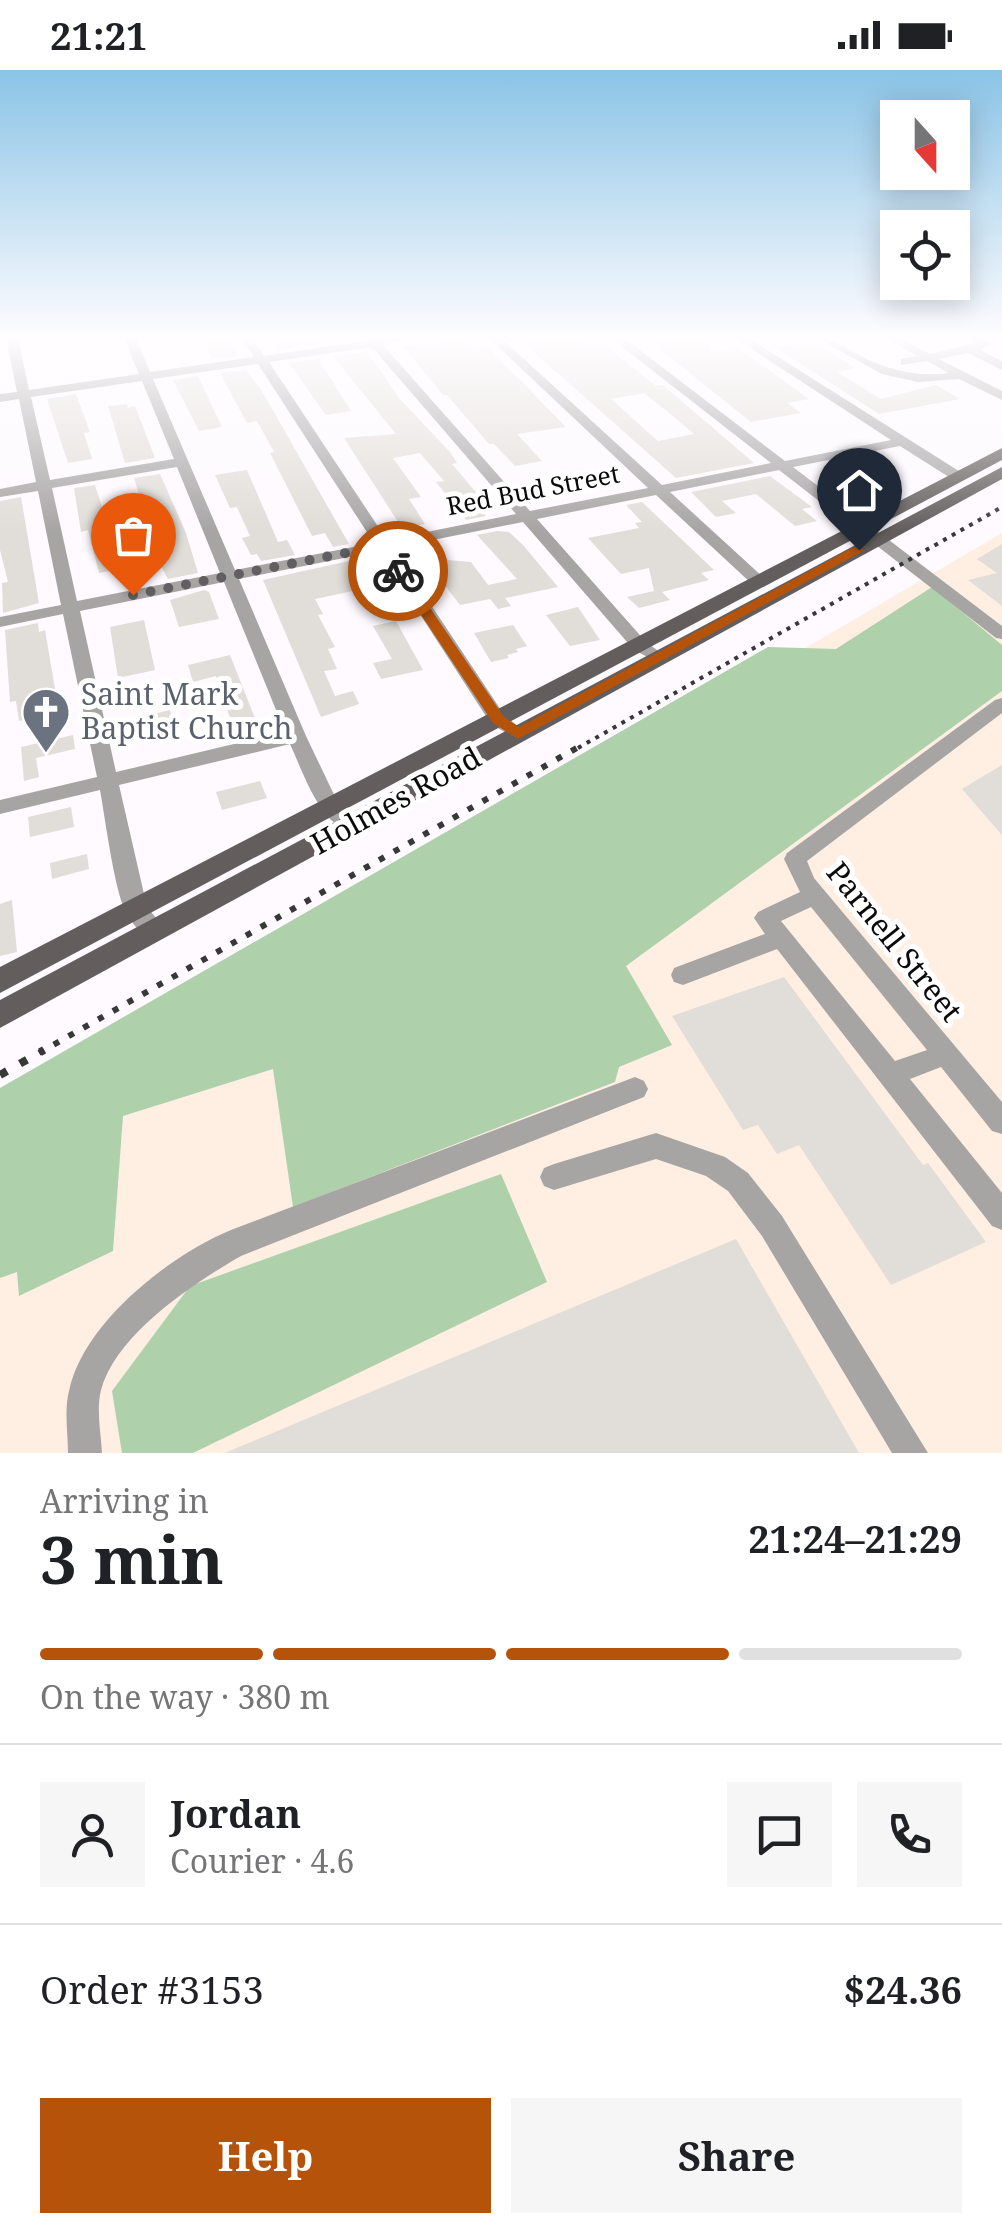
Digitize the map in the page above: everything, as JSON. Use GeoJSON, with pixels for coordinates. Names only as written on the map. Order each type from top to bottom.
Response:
{"type":"FeatureCollection","features":[{"type":"Feature","properties":{"kind":"main road","name":"Holmes Road"},"geometry":{"type":"LineString","coordinates":[[0,1015],[330,807],[508,727],[873,532],[956,476],[1002,453]]}},
{"type":"Feature","properties":{"kind":"main road","name":"Holmes Road"},"geometry":{"type":"LineString","coordinates":[[650,652],[758,581],[1002,472]]}},
{"type":"Feature","properties":{"kind":"main road","name":"Holmes Road"},"geometry":{"type":"LineString","coordinates":[[0,981],[146,921],[352,824],[508,727]]}},
{"type":"Feature","properties":{"kind":"street"},"geometry":{"type":"LineString","coordinates":[[26,403],[106,782],[146,921]]}},
{"type":"Feature","properties":{"kind":"street"},"geometry":{"type":"LineString","coordinates":[[156,403],[296,736],[330,807],[352,824]]}},
{"type":"Feature","properties":{"kind":"street"},"geometry":{"type":"LineString","coordinates":[[288,403],[381,546],[508,727]]}},
{"type":"Feature","properties":{"kind":"street"},"geometry":{"type":"LineString","coordinates":[[425,403],[524,517],[650,652]]}},
{"type":"Feature","properties":{"kind":"street"},"geometry":{"type":"LineString","coordinates":[[564,403],[758,581]]}},
{"type":"Feature","properties":{"kind":"street"},"geometry":{"type":"LineString","coordinates":[[700,403],[1002,634]]}},
{"type":"Feature","properties":{"kind":"street"},"geometry":{"type":"LineString","coordinates":[[839,403],[956,476]]}},
{"type":"Feature","properties":{"kind":"street","name":"Red Bud Street"},"geometry":{"type":"LineString","coordinates":[[0,622],[899,442]]}},
{"type":"Feature","properties":{"kind":"street"},"geometry":{"type":"LineString","coordinates":[[0,493],[182,462]]}},
{"type":"Feature","properties":{"kind":"street"},"geometry":{"type":"LineString","coordinates":[[932,578],[945,574],[1002,617]]}},
{"type":"Feature","properties":{"kind":"street","name":"Parnell Street"},"geometry":{"type":"LineString","coordinates":[[1002,704],[804,848],[795,859],[796,869],[815,895],[1002,1122]]}},
{"type":"Feature","properties":{"kind":"street"},"geometry":{"type":"LineString","coordinates":[[0,807],[296,736]]}},
{"type":"Feature","properties":{"kind":"street"},"geometry":{"type":"LineString","coordinates":[[815,895],[766,918],[1002,1216]]}},
{"type":"Feature","properties":{"kind":"street"},"geometry":{"type":"LineString","coordinates":[[684,975],[782,938]]}},
{"type":"Feature","properties":{"kind":"street"},"geometry":{"type":"LineString","coordinates":[[892,1074],[947,1054]]}},
{"type":"Feature","properties":{"kind":"street"},"geometry":{"type":"LineString","coordinates":[[85,1453],[86,1386],[117,1331],[197,1264],[231,1245],[635,1089]]}},
{"type":"Feature","properties":{"kind":"street"},"geometry":{"type":"LineString","coordinates":[[554,1177],[656,1146],[715,1166],[738,1182],[772,1226],[911,1453]]}},
{"type":"Feature","properties":{"kind":"shaded area"},"geometry":{"type":"Polygon","coordinates":[[[1002,533],[1002,1453],[0,1453],[0,1120],[1002,533]]]}},
{"type":"Feature","properties":{"kind":"green space"},"geometry":{"type":"Polygon","coordinates":[[[932,587],[1002,645],[1002,691],[626,966],[672,1045],[619,1067],[615,1082],[293,1207],[273,1069],[123,1116],[113,1251],[19,1296],[17,1272],[0,1278],[0,1088],[768,647],[836,649],[932,587]]]}},
{"type":"Feature","properties":{"kind":"green space"},"geometry":{"type":"Polygon","coordinates":[[[501,1174],[547,1282],[193,1453],[122,1453],[112,1391],[190,1286],[501,1174]]]}},
{"type":"Feature","properties":{"kind":"building"},"geometry":{"type":"Polygon","coordinates":[[[48,403],[79,403],[90,432],[84,433],[92,459],[68,463],[48,403]]]}},
{"type":"Feature","properties":{"kind":"building"},"geometry":{"type":"Polygon","coordinates":[[[184,403],[210,403],[222,427],[199,431],[184,403]]]}},
{"type":"Feature","properties":{"kind":"building"},"geometry":{"type":"Polygon","coordinates":[[[236,403],[269,403],[349,544],[333,547],[325,533],[312,536],[257,421],[247,423],[236,403]]]}},
{"type":"Feature","properties":{"kind":"building"},"geometry":{"type":"Polygon","coordinates":[[[317,403],[346,403],[351,411],[326,415],[317,403]]]}},
{"type":"Feature","properties":{"kind":"building"},"geometry":{"type":"Polygon","coordinates":[[[371,403],[403,403],[450,452],[457,463],[452,464],[491,510],[482,512],[486,516],[466,520],[436,482],[444,481],[420,453],[393,458],[421,497],[409,499],[425,524],[402,528],[344,438],[396,434],[371,403]]]}},
{"type":"Feature","properties":{"kind":"building"},"geometry":{"type":"Polygon","coordinates":[[[453,403],[542,403],[566,427],[517,434],[542,461],[515,466],[494,444],[489,444],[453,403]]]}},
{"type":"Feature","properties":{"kind":"building"},"geometry":{"type":"Polygon","coordinates":[[[591,403],[615,403],[658,441],[694,434],[656,403],[683,403],[754,463],[676,478],[591,403]]]}},
{"type":"Feature","properties":{"kind":"building"},"geometry":{"type":"Polygon","coordinates":[[[727,403],[790,403],[801,413],[751,422],[727,403]]]}},
{"type":"Feature","properties":{"kind":"building"},"geometry":{"type":"Polygon","coordinates":[[[861,403],[941,403],[879,414],[861,403]]]}},
{"type":"Feature","properties":{"kind":"building"},"geometry":{"type":"Polygon","coordinates":[[[127,404],[128,408],[135,406],[155,458],[125,463],[108,406],[127,404]]]}},
{"type":"Feature","properties":{"kind":"building"},"geometry":{"type":"Polygon","coordinates":[[[247,470],[278,542],[287,540],[295,555],[261,561],[257,554],[251,555],[242,538],[250,536],[237,507],[230,508],[215,475],[247,470]]]}},
{"type":"Feature","properties":{"kind":"building"},"geometry":{"type":"Polygon","coordinates":[[[872,473],[900,493],[860,504],[834,481],[872,473]]]}},
{"type":"Feature","properties":{"kind":"building"},"geometry":{"type":"Polygon","coordinates":[[[160,474],[186,533],[198,573],[168,579],[160,564],[134,478],[160,474]]]}},
{"type":"Feature","properties":{"kind":"building"},"geometry":{"type":"Polygon","coordinates":[[[770,476],[812,507],[802,509],[817,521],[795,526],[756,494],[722,501],[736,513],[716,517],[691,492],[770,476]]]}},
{"type":"Feature","properties":{"kind":"building"},"geometry":{"type":"Polygon","coordinates":[[[95,485],[102,507],[109,506],[112,520],[118,531],[122,530],[126,542],[106,546],[114,570],[99,573],[88,530],[81,532],[74,488],[95,485]]]}},
{"type":"Feature","properties":{"kind":"building"},"geometry":{"type":"Polygon","coordinates":[[[21,497],[39,603],[3,613],[2,583],[8,582],[0,550],[0,501],[21,497]]]}},
{"type":"Feature","properties":{"kind":"building"},"geometry":{"type":"Polygon","coordinates":[[[642,502],[714,570],[701,573],[709,580],[662,592],[670,600],[639,608],[627,597],[654,591],[649,568],[621,574],[588,538],[639,528],[635,523],[642,522],[626,505],[642,502]]]}},
{"type":"Feature","properties":{"kind":"building"},"geometry":{"type":"Polygon","coordinates":[[[509,532],[558,587],[505,598],[511,606],[498,609],[490,599],[460,605],[418,550],[439,546],[448,560],[471,562],[488,585],[517,579],[477,535],[509,532]]]}},
{"type":"Feature","properties":{"kind":"building"},"geometry":{"type":"Polygon","coordinates":[[[1002,544],[1002,606],[968,580],[997,573],[977,559],[1002,544]]]}},
{"type":"Feature","properties":{"kind":"building"},"geometry":{"type":"Polygon","coordinates":[[[358,559],[372,580],[372,587],[315,599],[323,614],[318,615],[335,647],[328,649],[337,669],[324,671],[335,696],[353,691],[359,704],[321,717],[263,580],[358,559]]]}},
{"type":"Feature","properties":{"kind":"building"},"geometry":{"type":"Polygon","coordinates":[[[209,592],[219,619],[179,627],[170,600],[209,592]]]}},
{"type":"Feature","properties":{"kind":"building"},"geometry":{"type":"Polygon","coordinates":[[[578,607],[600,640],[570,646],[546,615],[578,607]]]}},
{"type":"Feature","properties":{"kind":"building"},"geometry":{"type":"Polygon","coordinates":[[[144,620],[155,670],[118,678],[110,627],[144,620]]]}},
{"type":"Feature","properties":{"kind":"building"},"geometry":{"type":"Polygon","coordinates":[[[396,621],[423,670],[381,679],[373,663],[392,659],[373,626],[396,621]]]}},
{"type":"Feature","properties":{"kind":"building"},"geometry":{"type":"Polygon","coordinates":[[[38,623],[39,632],[45,630],[59,712],[19,721],[16,701],[10,702],[5,630],[38,623]]]}},
{"type":"Feature","properties":{"kind":"building"},"geometry":{"type":"Polygon","coordinates":[[[513,625],[527,646],[516,649],[518,652],[507,655],[509,658],[491,662],[474,633],[513,625]]]}},
{"type":"Feature","properties":{"kind":"building"},"geometry":{"type":"Polygon","coordinates":[[[230,655],[260,731],[230,739],[224,723],[231,721],[216,676],[193,682],[188,665],[230,655]]]}},
{"type":"Feature","properties":{"kind":"building"},"geometry":{"type":"Polygon","coordinates":[[[170,710],[175,724],[134,735],[130,720],[170,710]]]}},
{"type":"Feature","properties":{"kind":"building"},"geometry":{"type":"Polygon","coordinates":[[[73,735],[75,749],[36,758],[39,777],[24,781],[21,747],[73,735]]]}},
{"type":"Feature","properties":{"kind":"building"},"geometry":{"type":"Polygon","coordinates":[[[1002,765],[1002,835],[962,789],[1002,765]]]}},
{"type":"Feature","properties":{"kind":"building"},"geometry":{"type":"Polygon","coordinates":[[[260,781],[267,798],[222,810],[216,792],[260,781]]]}},
{"type":"Feature","properties":{"kind":"building"},"geometry":{"type":"Polygon","coordinates":[[[71,807],[74,827],[30,837],[28,817],[71,807]]]}},
{"type":"Feature","properties":{"kind":"building"},"geometry":{"type":"Polygon","coordinates":[[[87,854],[89,869],[52,879],[50,863],[87,854]]]}},
{"type":"Feature","properties":{"kind":"building"},"geometry":{"type":"Polygon","coordinates":[[[12,900],[17,952],[0,956],[0,904],[12,900]]]}},
{"type":"Feature","properties":{"kind":"building"},"geometry":{"type":"Polygon","coordinates":[[[784,977],[923,1165],[928,1163],[986,1242],[891,1285],[799,1145],[777,1154],[758,1125],[743,1130],[672,1016],[784,977]]]}},
{"type":"Feature","properties":{"kind":"building"},"geometry":{"type":"Polygon","coordinates":[[[736,1239],[859,1453],[225,1453],[736,1239]]]}},
{"type":"Feature","properties":{"kind":"railway"},"geometry":{"type":"LineString","coordinates":[[578,748],[1002,507]]}},
{"type":"Feature","properties":{"kind":"railway"},"geometry":{"type":"LineString","coordinates":[[39,1053],[582,745]]}},
{"type":"Feature","properties":{"kind":"railway"},"geometry":{"type":"LineString","coordinates":[[0,1075],[44,1050]]}},
{"type":"Feature","properties":{"kind":"way so far"},"geometry":{"type":"LineString","coordinates":[[133,595],[381,546],[398,571]]}},
{"type":"Feature","properties":{"kind":"place","name":"Saint Mark Baptist Church"},"geometry":{"type":"Point","coordinates":[46,754]}},
{"type":"Feature","properties":{"kind":"route"},"geometry":{"type":"LineString","coordinates":[[398,571],[498,720],[518,734],[859,550]]}}]}
